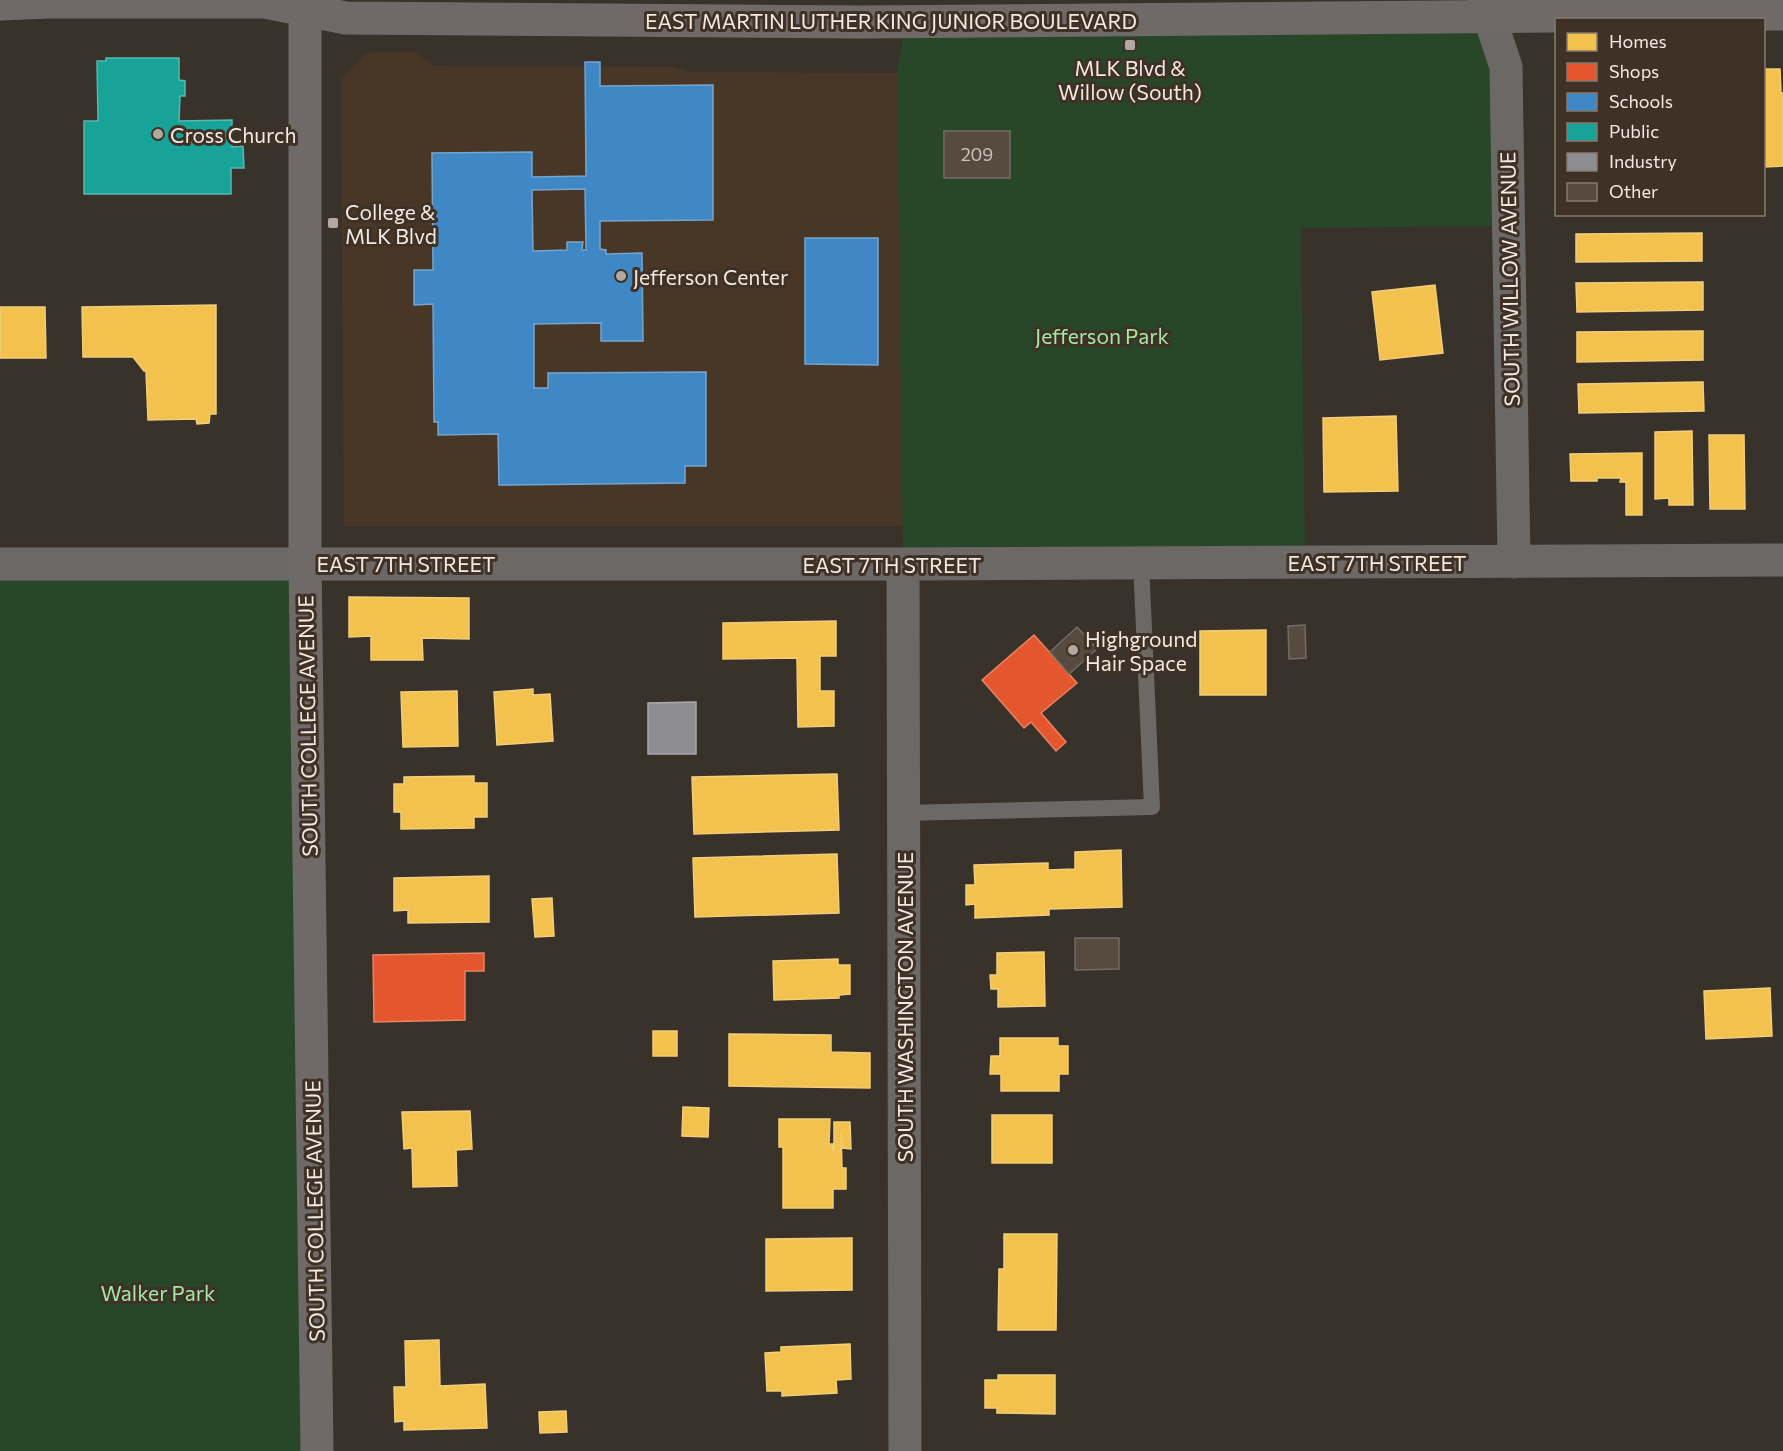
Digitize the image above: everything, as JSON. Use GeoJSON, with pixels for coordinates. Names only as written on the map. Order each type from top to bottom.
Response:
{"type":"FeatureCollection","features":[{"type":"Feature","properties":{"kind":"main road","name":"EAST MARTIN LUTHER KING JUNIOR BOULEVARD"},"geometry":{"type":"LineString","coordinates":[[0,4],[265,2],[305,5],[346,18],[862,11],[1487,9],[1783,14]]}},
{"type":"Feature","properties":{"kind":"main road","name":"SOUTH COLLEGE AVENUE"},"geometry":{"type":"LineString","coordinates":[[305,5],[305,563],[317,1451]]}},
{"type":"Feature","properties":{"kind":"street","name":"SOUTH WILLOW AVENUE"},"geometry":{"type":"LineString","coordinates":[[1487,9],[1506,67],[1514,562]]}},
{"type":"Feature","properties":{"kind":"street","name":"EAST 7TH STREET"},"geometry":{"type":"LineString","coordinates":[[0,564],[903,564],[1783,560]]}},
{"type":"Feature","properties":{"kind":"street","name":"SOUTH WASHINGTON AVENUE"},"geometry":{"type":"LineString","coordinates":[[903,564],[905,1451]]}},
{"type":"Feature","properties":{"kind":"lane"},"geometry":{"type":"LineString","coordinates":[[903,813],[1152,807],[1141,563]]}},
{"type":"Feature","properties":{"kind":"shaded area","name":"Jefferson Center"},"geometry":{"type":"Polygon","coordinates":[[[413,51],[435,66],[674,67],[690,72],[897,73],[903,526],[344,526],[341,80],[366,53],[413,51]]]}},
{"type":"Feature","properties":{"kind":"green space","name":"Jefferson Park"},"geometry":{"type":"Polygon","coordinates":[[[1489,18],[1508,226],[1301,228],[1305,562],[903,564],[897,73],[906,22],[1489,18]]]}},
{"type":"Feature","properties":{"kind":"green space","name":"Walker Park"},"geometry":{"type":"Polygon","coordinates":[[[305,563],[317,1451],[0,1451],[0,564],[305,563]]]}},
{"type":"Feature","properties":{"kind":"building: Homes"},"geometry":{"type":"Polygon","coordinates":[[[1765,69],[1780,69],[1781,93],[1783,93],[1783,166],[1765,167],[1765,69]]]}},
{"type":"Feature","properties":{"kind":"building: Homes"},"geometry":{"type":"Polygon","coordinates":[[[1702,233],[1702,261],[1576,262],[1576,234],[1702,233]]]}},
{"type":"Feature","properties":{"kind":"building: Homes"},"geometry":{"type":"Polygon","coordinates":[[[1703,282],[1703,310],[1577,312],[1576,283],[1703,282]]]}},
{"type":"Feature","properties":{"kind":"building: Homes"},"geometry":{"type":"Polygon","coordinates":[[[1435,285],[1443,353],[1380,360],[1372,292],[1435,285]]]}},
{"type":"Feature","properties":{"kind":"building: Homes"},"geometry":{"type":"Polygon","coordinates":[[[216,305],[216,414],[210,414],[209,423],[197,424],[196,419],[148,420],[146,371],[133,357],[83,357],[82,307],[216,305]]]}},
{"type":"Feature","properties":{"kind":"building: Homes"},"geometry":{"type":"Polygon","coordinates":[[[0,307],[45,307],[46,358],[0,358],[0,307]]]}},
{"type":"Feature","properties":{"kind":"building: Homes"},"geometry":{"type":"Polygon","coordinates":[[[1703,331],[1703,360],[1577,362],[1577,332],[1703,331]]]}},
{"type":"Feature","properties":{"kind":"building: Homes"},"geometry":{"type":"Polygon","coordinates":[[[1703,382],[1704,411],[1579,413],[1578,384],[1703,382]]]}},
{"type":"Feature","properties":{"kind":"building: Homes"},"geometry":{"type":"Polygon","coordinates":[[[1396,416],[1398,491],[1324,492],[1323,418],[1396,416]]]}},
{"type":"Feature","properties":{"kind":"building: Homes"},"geometry":{"type":"Polygon","coordinates":[[[1692,431],[1693,505],[1669,505],[1669,498],[1655,499],[1655,432],[1692,431]]]}},
{"type":"Feature","properties":{"kind":"building: Homes"},"geometry":{"type":"Polygon","coordinates":[[[1709,435],[1744,435],[1745,509],[1710,509],[1709,435]]]}},
{"type":"Feature","properties":{"kind":"building: Homes"},"geometry":{"type":"Polygon","coordinates":[[[1642,453],[1642,515],[1626,515],[1626,482],[1620,482],[1621,478],[1571,481],[1570,454],[1642,453]]]}},
{"type":"Feature","properties":{"kind":"building: Homes"},"geometry":{"type":"Polygon","coordinates":[[[349,597],[469,598],[469,639],[422,638],[423,660],[371,660],[371,636],[349,637],[349,597]]]}},
{"type":"Feature","properties":{"kind":"building: Homes"},"geometry":{"type":"Polygon","coordinates":[[[836,621],[836,656],[820,656],[820,691],[834,691],[834,726],[798,727],[797,658],[723,659],[723,623],[836,621]]]}},
{"type":"Feature","properties":{"kind":"building: Homes"},"geometry":{"type":"Polygon","coordinates":[[[1266,630],[1266,695],[1200,695],[1200,631],[1266,630]]]}},
{"type":"Feature","properties":{"kind":"building: Homes"},"geometry":{"type":"Polygon","coordinates":[[[533,689],[533,695],[550,694],[553,741],[497,745],[494,692],[533,689]]]}},
{"type":"Feature","properties":{"kind":"building: Homes"},"geometry":{"type":"Polygon","coordinates":[[[457,691],[458,746],[403,747],[401,692],[457,691]]]}},
{"type":"Feature","properties":{"kind":"building: Homes"},"geometry":{"type":"Polygon","coordinates":[[[837,774],[839,830],[694,834],[692,777],[837,774]]]}},
{"type":"Feature","properties":{"kind":"building: Homes"},"geometry":{"type":"Polygon","coordinates":[[[474,776],[474,783],[487,783],[487,817],[474,817],[474,828],[401,829],[401,812],[394,812],[394,784],[404,784],[404,777],[474,776]]]}},
{"type":"Feature","properties":{"kind":"building: Homes"},"geometry":{"type":"Polygon","coordinates":[[[1121,850],[1122,907],[1049,909],[1049,915],[975,918],[975,904],[966,905],[966,885],[975,885],[974,865],[1048,863],[1048,870],[1075,869],[1075,852],[1121,850]]]}},
{"type":"Feature","properties":{"kind":"building: Homes"},"geometry":{"type":"Polygon","coordinates":[[[837,854],[839,913],[695,917],[693,858],[837,854]]]}},
{"type":"Feature","properties":{"kind":"building: Homes"},"geometry":{"type":"Polygon","coordinates":[[[489,876],[489,922],[408,923],[408,910],[394,911],[394,878],[489,876]]]}},
{"type":"Feature","properties":{"kind":"building: Homes"},"geometry":{"type":"Polygon","coordinates":[[[552,898],[554,936],[535,937],[532,899],[552,898]]]}},
{"type":"Feature","properties":{"kind":"building: Homes"},"geometry":{"type":"Polygon","coordinates":[[[1044,952],[1045,1006],[998,1007],[998,989],[991,989],[990,975],[997,975],[997,953],[1044,952]]]}},
{"type":"Feature","properties":{"kind":"building: Homes"},"geometry":{"type":"Polygon","coordinates":[[[838,959],[838,965],[850,965],[850,994],[839,995],[839,998],[774,1000],[773,961],[838,959]]]}},
{"type":"Feature","properties":{"kind":"building: Homes"},"geometry":{"type":"Polygon","coordinates":[[[1770,988],[1772,1036],[1706,1039],[1704,991],[1770,988]]]}},
{"type":"Feature","properties":{"kind":"building: Homes"},"geometry":{"type":"Polygon","coordinates":[[[653,1031],[677,1031],[677,1056],[653,1056],[653,1031]]]}},
{"type":"Feature","properties":{"kind":"building: Homes"},"geometry":{"type":"Polygon","coordinates":[[[729,1034],[831,1035],[831,1052],[870,1053],[870,1088],[729,1086],[729,1034]]]}},
{"type":"Feature","properties":{"kind":"building: Homes"},"geometry":{"type":"Polygon","coordinates":[[[1000,1038],[1058,1038],[1058,1046],[1068,1046],[1068,1074],[1059,1074],[1059,1091],[1001,1091],[1001,1074],[990,1074],[991,1056],[1000,1056],[1000,1038]]]}},
{"type":"Feature","properties":{"kind":"building: Homes"},"geometry":{"type":"Polygon","coordinates":[[[683,1107],[709,1108],[708,1137],[682,1136],[683,1107]]]}},
{"type":"Feature","properties":{"kind":"building: Homes"},"geometry":{"type":"Polygon","coordinates":[[[470,1111],[472,1149],[456,1150],[457,1186],[413,1187],[412,1148],[404,1149],[402,1112],[470,1111]]]}},
{"type":"Feature","properties":{"kind":"building: Homes"},"geometry":{"type":"Polygon","coordinates":[[[992,1115],[1052,1115],[1052,1163],[992,1163],[992,1115]]]}},
{"type":"Feature","properties":{"kind":"building: Homes"},"geometry":{"type":"Polygon","coordinates":[[[779,1119],[830,1119],[829,1144],[833,1144],[833,1150],[834,1122],[850,1122],[851,1149],[842,1148],[841,1133],[842,1168],[846,1168],[846,1189],[833,1189],[833,1208],[783,1208],[783,1147],[779,1147],[779,1119]]]}},
{"type":"Feature","properties":{"kind":"building: Homes"},"geometry":{"type":"Polygon","coordinates":[[[1004,1234],[1057,1234],[1056,1330],[998,1330],[999,1269],[1004,1269],[1004,1234]]]}},
{"type":"Feature","properties":{"kind":"building: Homes"},"geometry":{"type":"Polygon","coordinates":[[[852,1238],[852,1290],[766,1291],[766,1239],[852,1238]]]}},
{"type":"Feature","properties":{"kind":"building: Homes"},"geometry":{"type":"Polygon","coordinates":[[[439,1340],[440,1386],[485,1384],[487,1428],[404,1430],[404,1421],[395,1422],[394,1387],[406,1387],[405,1341],[439,1340]]]}},
{"type":"Feature","properties":{"kind":"building: Homes"},"geometry":{"type":"Polygon","coordinates":[[[850,1344],[851,1379],[836,1380],[837,1393],[782,1396],[782,1391],[767,1391],[765,1353],[781,1352],[781,1347],[850,1344]]]}},
{"type":"Feature","properties":{"kind":"building: Homes"},"geometry":{"type":"Polygon","coordinates":[[[998,1375],[1055,1375],[1055,1414],[997,1413],[997,1408],[985,1408],[985,1380],[998,1380],[998,1375]]]}},
{"type":"Feature","properties":{"kind":"building: Homes"},"geometry":{"type":"Polygon","coordinates":[[[566,1411],[567,1432],[540,1433],[539,1412],[566,1411]]]}},
{"type":"Feature","properties":{"kind":"building: Shops"},"geometry":{"type":"Polygon","coordinates":[[[1034,635],[1077,683],[1041,713],[1066,742],[1056,751],[1031,722],[1024,728],[982,680],[1034,635]]]}},
{"type":"Feature","properties":{"kind":"building: Shops"},"geometry":{"type":"Polygon","coordinates":[[[484,953],[484,971],[465,971],[465,1020],[374,1022],[373,955],[484,953]]]}},
{"type":"Feature","properties":{"kind":"building: Schools"},"geometry":{"type":"Polygon","coordinates":[[[585,62],[600,62],[600,86],[713,85],[713,220],[600,221],[600,249],[606,250],[606,254],[642,253],[643,341],[601,341],[601,323],[534,324],[534,388],[548,388],[548,373],[706,372],[706,466],[685,466],[685,483],[499,485],[498,434],[438,435],[438,422],[434,422],[433,304],[414,305],[414,270],[433,270],[432,153],[532,152],[532,177],[586,176],[585,62]],[[585,189],[532,190],[533,251],[567,250],[567,242],[583,242],[582,250],[586,250],[585,189]]]}},
{"type":"Feature","properties":{"kind":"building: Schools"},"geometry":{"type":"Polygon","coordinates":[[[805,238],[878,238],[878,365],[805,364],[805,238]]]}},
{"type":"Feature","properties":{"kind":"building: Public","name":"Cross Church"},"geometry":{"type":"Polygon","coordinates":[[[106,58],[179,58],[179,80],[185,81],[185,96],[180,96],[179,121],[232,120],[232,147],[243,146],[244,168],[231,168],[231,194],[84,194],[84,121],[98,121],[97,61],[106,61],[106,58]]]}},
{"type":"Feature","properties":{"kind":"building: Industry"},"geometry":{"type":"Polygon","coordinates":[[[696,702],[696,754],[648,754],[648,703],[696,702]]]}},
{"type":"Feature","properties":{"kind":"building: Other"},"geometry":{"type":"Polygon","coordinates":[[[944,131],[1010,131],[1010,178],[944,178],[944,131]]]}},
{"type":"Feature","properties":{"kind":"building: Other"},"geometry":{"type":"Polygon","coordinates":[[[1305,625],[1306,658],[1289,659],[1288,626],[1305,625]]]}},
{"type":"Feature","properties":{"kind":"building: Other","name":"Highground Hair Space"},"geometry":{"type":"Polygon","coordinates":[[[1077,627],[1097,649],[1069,674],[1050,652],[1077,627]]]}},
{"type":"Feature","properties":{"kind":"building: Other"},"geometry":{"type":"Polygon","coordinates":[[[1075,938],[1119,938],[1119,969],[1075,970],[1075,938]]]}},
{"type":"Feature","properties":{"kind":"place","name":"MLK Blvd & Willow (South)"},"geometry":{"type":"Point","coordinates":[1130,45]}},
{"type":"Feature","properties":{"kind":"place","name":"Cross Church"},"geometry":{"type":"Point","coordinates":[158,134]}},
{"type":"Feature","properties":{"kind":"place","name":"College & MLK Blvd"},"geometry":{"type":"Point","coordinates":[333,223]}},
{"type":"Feature","properties":{"kind":"place","name":"Jefferson Center"},"geometry":{"type":"Point","coordinates":[621,276]}},
{"type":"Feature","properties":{"kind":"place","name":"Highground Hair Space"},"geometry":{"type":"Point","coordinates":[1073,650]}}]}
